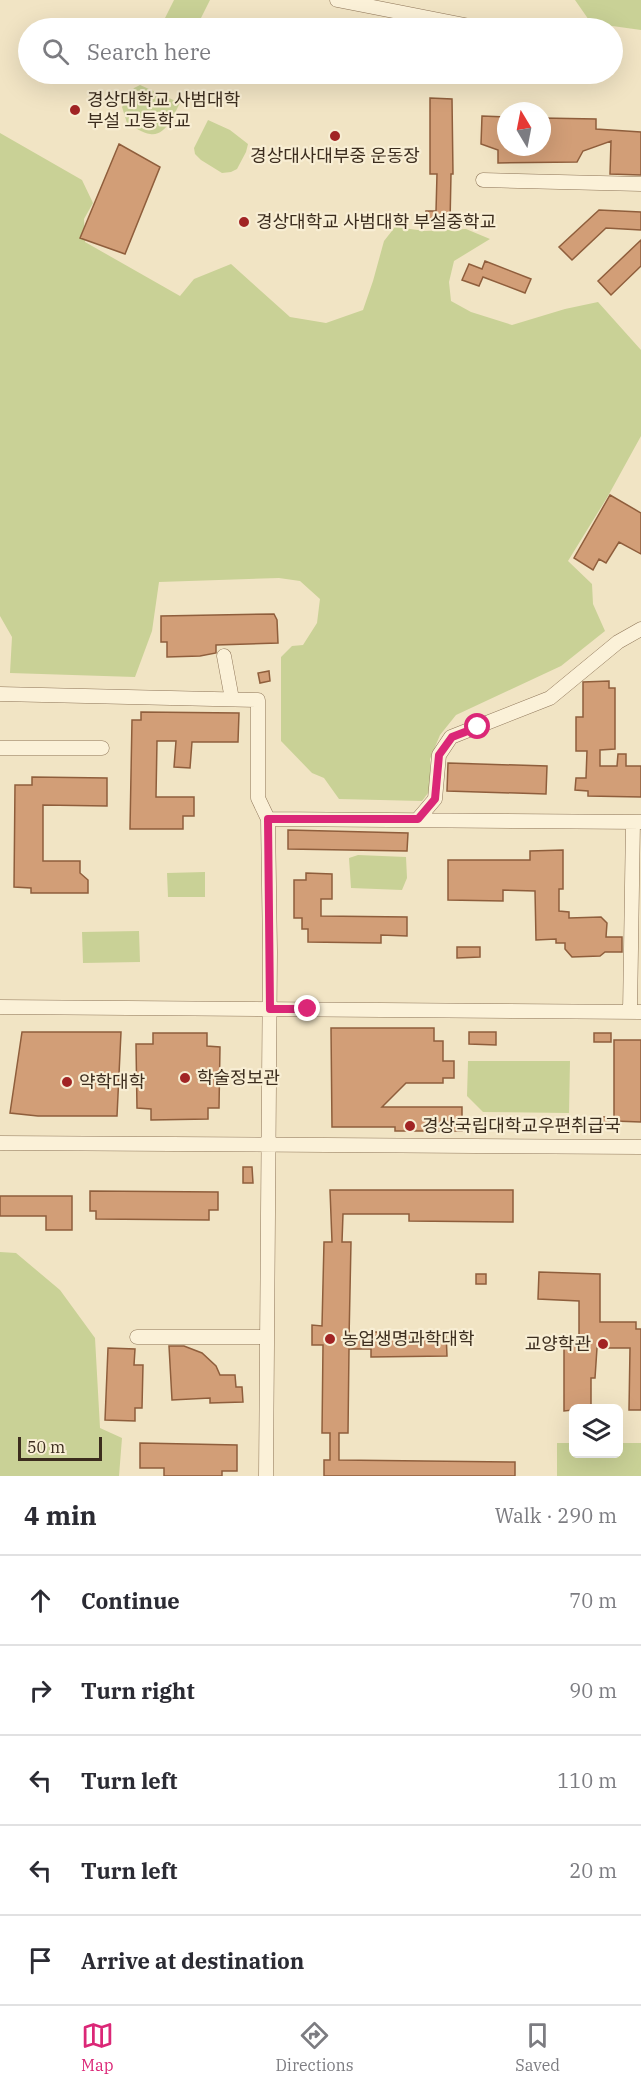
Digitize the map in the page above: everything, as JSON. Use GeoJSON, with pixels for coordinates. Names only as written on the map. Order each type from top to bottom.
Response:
{"type":"FeatureCollection","features":[{"type":"Feature","properties":{"kind":"street"},"geometry":{"type":"LineString","coordinates":[[337,0],[429,18]]}},
{"type":"Feature","properties":{"kind":"street"},"geometry":{"type":"LineString","coordinates":[[483,180],[641,184]]}},
{"type":"Feature","properties":{"kind":"street"},"geometry":{"type":"LineString","coordinates":[[418,819],[435,799],[439,755],[452,737],[550,698],[618,642],[641,629]]}},
{"type":"Feature","properties":{"kind":"street"},"geometry":{"type":"LineString","coordinates":[[224,656],[232,699]]}},
{"type":"Feature","properties":{"kind":"street"},"geometry":{"type":"LineString","coordinates":[[0,694],[258,700],[258,798],[268,819],[270,1009],[266,1476]]}},
{"type":"Feature","properties":{"kind":"street"},"geometry":{"type":"LineString","coordinates":[[0,748],[102,748]]}},
{"type":"Feature","properties":{"kind":"street"},"geometry":{"type":"LineString","coordinates":[[0,1007],[635,1012],[637,822],[268,819]]}},
{"type":"Feature","properties":{"kind":"street"},"geometry":{"type":"LineString","coordinates":[[0,1143],[641,1147]]}},
{"type":"Feature","properties":{"kind":"street"},"geometry":{"type":"LineString","coordinates":[[137,1337],[267,1337]]}},
{"type":"Feature","properties":{"kind":"green space"},"geometry":{"type":"Polygon","coordinates":[[[174,0],[210,0],[201,18],[165,18],[174,0]]]}},
{"type":"Feature","properties":{"kind":"green space"},"geometry":{"type":"Polygon","coordinates":[[[575,0],[641,0],[641,30],[623,27],[623,18],[588,18],[575,0]]]}},
{"type":"Feature","properties":{"kind":"green space"},"geometry":{"type":"Polygon","coordinates":[[[140,85],[180,103],[169,124],[156,134],[144,132],[127,123],[122,107],[134,88],[140,85]]]}},
{"type":"Feature","properties":{"kind":"green space"},"geometry":{"type":"Polygon","coordinates":[[[208,120],[230,130],[248,144],[237,169],[222,173],[195,154],[194,148],[208,120]]]}},
{"type":"Feature","properties":{"kind":"green space"},"geometry":{"type":"Polygon","coordinates":[[[0,133],[82,180],[93,203],[84,219],[85,242],[180,296],[194,279],[231,264],[290,317],[326,323],[363,310],[384,241],[395,227],[425,231],[466,229],[490,239],[454,261],[449,282],[451,301],[471,312],[512,325],[598,302],[641,350],[641,436],[568,561],[592,584],[593,604],[605,631],[561,666],[456,715],[440,735],[430,759],[431,789],[422,801],[339,799],[324,778],[312,773],[281,741],[281,657],[292,646],[303,645],[317,623],[320,599],[300,581],[279,578],[159,582],[152,631],[135,677],[10,673],[12,637],[0,616],[0,133]]]}},
{"type":"Feature","properties":{"kind":"green space"},"geometry":{"type":"Polygon","coordinates":[[[358,855],[406,857],[407,878],[402,890],[351,888],[349,858],[358,855]]]}},
{"type":"Feature","properties":{"kind":"green space"},"geometry":{"type":"Polygon","coordinates":[[[205,872],[205,897],[168,897],[167,873],[205,872]]]}},
{"type":"Feature","properties":{"kind":"green space"},"geometry":{"type":"Polygon","coordinates":[[[139,931],[140,962],[83,963],[82,932],[139,931]]]}},
{"type":"Feature","properties":{"kind":"green space"},"geometry":{"type":"Polygon","coordinates":[[[468,1061],[570,1061],[569,1113],[483,1112],[467,1096],[468,1061]]]}},
{"type":"Feature","properties":{"kind":"green space"},"geometry":{"type":"Polygon","coordinates":[[[0,1252],[16,1253],[60,1290],[95,1338],[100,1428],[122,1438],[119,1476],[0,1476],[0,1252]]]}},
{"type":"Feature","properties":{"kind":"green space"},"geometry":{"type":"Polygon","coordinates":[[[557,1443],[569,1443],[569,1458],[623,1458],[623,1443],[641,1443],[641,1476],[557,1476],[557,1443]]]}},
{"type":"Feature","properties":{"kind":"building"},"geometry":{"type":"Polygon","coordinates":[[[430,98],[452,99],[453,174],[451,174],[450,223],[426,223],[426,211],[436,211],[437,174],[430,174],[430,98]]]}},
{"type":"Feature","properties":{"kind":"building"},"geometry":{"type":"Polygon","coordinates":[[[482,116],[497,117],[497,150],[481,144],[482,116]]]}},
{"type":"Feature","properties":{"kind":"building"},"geometry":{"type":"Polygon","coordinates":[[[551,118],[596,119],[596,129],[641,132],[641,175],[610,174],[611,141],[583,151],[577,162],[498,163],[498,156],[551,156],[551,118]]]}},
{"type":"Feature","properties":{"kind":"building"},"geometry":{"type":"Polygon","coordinates":[[[119,144],[160,167],[125,254],[80,238],[119,144]]]}},
{"type":"Feature","properties":{"kind":"building"},"geometry":{"type":"Polygon","coordinates":[[[599,210],[641,212],[641,230],[606,228],[572,260],[559,247],[599,210]]]}},
{"type":"Feature","properties":{"kind":"building"},"geometry":{"type":"Polygon","coordinates":[[[641,240],[641,266],[611,295],[598,281],[641,240]]]}},
{"type":"Feature","properties":{"kind":"building"},"geometry":{"type":"Polygon","coordinates":[[[485,261],[531,279],[525,293],[483,277],[479,286],[462,280],[469,264],[482,269],[485,261]]]}},
{"type":"Feature","properties":{"kind":"building"},"geometry":{"type":"Polygon","coordinates":[[[610,495],[641,513],[641,554],[619,542],[606,563],[599,559],[593,570],[574,558],[610,495]]]}},
{"type":"Feature","properties":{"kind":"building"},"geometry":{"type":"Polygon","coordinates":[[[274,614],[277,620],[278,643],[216,645],[216,653],[167,657],[167,642],[161,642],[161,616],[274,614]]]}},
{"type":"Feature","properties":{"kind":"building"},"geometry":{"type":"Polygon","coordinates":[[[269,671],[270,681],[260,683],[258,673],[269,671]]]}},
{"type":"Feature","properties":{"kind":"building"},"geometry":{"type":"Polygon","coordinates":[[[609,681],[609,688],[615,688],[615,749],[600,750],[600,766],[617,766],[618,754],[626,754],[626,766],[641,766],[641,797],[588,796],[588,791],[575,790],[576,778],[586,778],[587,751],[576,751],[576,717],[583,717],[583,682],[609,681]]]}},
{"type":"Feature","properties":{"kind":"building"},"geometry":{"type":"Polygon","coordinates":[[[141,712],[239,713],[238,742],[192,742],[190,768],[174,767],[176,741],[157,741],[156,797],[194,797],[194,816],[183,816],[183,829],[130,829],[132,720],[141,720],[141,712]]]}},
{"type":"Feature","properties":{"kind":"building"},"geometry":{"type":"Polygon","coordinates":[[[448,763],[547,766],[546,794],[447,791],[448,763]]]}},
{"type":"Feature","properties":{"kind":"building"},"geometry":{"type":"Polygon","coordinates":[[[32,777],[107,778],[107,806],[43,805],[43,861],[80,861],[80,873],[88,880],[88,893],[31,893],[31,888],[14,887],[15,785],[32,785],[32,777]]]}},
{"type":"Feature","properties":{"kind":"building"},"geometry":{"type":"Polygon","coordinates":[[[288,830],[408,833],[407,851],[288,849],[288,830]]]}},
{"type":"Feature","properties":{"kind":"building"},"geometry":{"type":"Polygon","coordinates":[[[563,850],[563,889],[559,889],[559,911],[569,912],[569,918],[601,917],[607,923],[606,937],[622,937],[622,952],[572,957],[565,949],[565,943],[556,943],[556,939],[536,940],[535,891],[503,890],[503,901],[448,900],[448,860],[530,860],[530,851],[563,850]]]}},
{"type":"Feature","properties":{"kind":"building"},"geometry":{"type":"Polygon","coordinates":[[[306,873],[332,874],[332,899],[321,899],[321,916],[407,917],[407,936],[381,935],[381,943],[308,942],[308,929],[302,929],[302,918],[294,918],[294,880],[306,880],[306,873]]]}},
{"type":"Feature","properties":{"kind":"building"},"geometry":{"type":"Polygon","coordinates":[[[457,947],[480,947],[480,957],[457,958],[457,947]]]}},
{"type":"Feature","properties":{"kind":"building"},"geometry":{"type":"Polygon","coordinates":[[[331,1028],[434,1028],[434,1041],[443,1041],[443,1061],[454,1061],[454,1078],[443,1078],[443,1083],[406,1083],[382,1107],[462,1107],[462,1131],[395,1131],[395,1127],[332,1127],[331,1028]]]}},
{"type":"Feature","properties":{"kind":"building","name":"약학대학"},"geometry":{"type":"Polygon","coordinates":[[[22,1032],[121,1032],[117,1116],[38,1116],[10,1113],[22,1032]]]}},
{"type":"Feature","properties":{"kind":"building"},"geometry":{"type":"Polygon","coordinates":[[[469,1032],[496,1032],[496,1045],[469,1044],[469,1032]]]}},
{"type":"Feature","properties":{"kind":"building","name":"학술정보관"},"geometry":{"type":"Polygon","coordinates":[[[153,1033],[207,1033],[207,1046],[220,1047],[219,1108],[208,1108],[208,1119],[151,1120],[151,1109],[137,1108],[136,1044],[153,1044],[153,1033]]]}},
{"type":"Feature","properties":{"kind":"building"},"geometry":{"type":"Polygon","coordinates":[[[594,1033],[611,1033],[611,1042],[594,1042],[594,1033]]]}},
{"type":"Feature","properties":{"kind":"building"},"geometry":{"type":"Polygon","coordinates":[[[614,1040],[641,1040],[641,1122],[614,1121],[614,1040]]]}},
{"type":"Feature","properties":{"kind":"building"},"geometry":{"type":"Polygon","coordinates":[[[592,1117],[609,1117],[609,1126],[592,1126],[592,1117]]]}},
{"type":"Feature","properties":{"kind":"building"},"geometry":{"type":"Polygon","coordinates":[[[243,1167],[252,1167],[253,1183],[243,1183],[243,1167]]]}},
{"type":"Feature","properties":{"kind":"building"},"geometry":{"type":"Polygon","coordinates":[[[330,1190],[513,1190],[513,1222],[409,1221],[409,1214],[343,1214],[342,1242],[351,1242],[349,1340],[371,1340],[371,1332],[446,1332],[447,1356],[371,1357],[371,1349],[349,1349],[348,1433],[339,1433],[339,1460],[515,1462],[515,1476],[324,1476],[324,1460],[330,1460],[330,1433],[322,1433],[323,1345],[312,1345],[312,1325],[322,1326],[324,1242],[332,1242],[330,1190]]]}},
{"type":"Feature","properties":{"kind":"building"},"geometry":{"type":"Polygon","coordinates":[[[90,1191],[218,1192],[218,1210],[209,1210],[209,1220],[96,1219],[96,1211],[90,1211],[90,1191]]]}},
{"type":"Feature","properties":{"kind":"building"},"geometry":{"type":"Polygon","coordinates":[[[0,1196],[72,1196],[72,1230],[46,1230],[46,1216],[0,1216],[0,1196]]]}},
{"type":"Feature","properties":{"kind":"building","name":"교양학관"},"geometry":{"type":"Polygon","coordinates":[[[539,1272],[600,1274],[600,1322],[636,1322],[636,1329],[641,1329],[641,1410],[629,1410],[630,1348],[597,1348],[595,1378],[591,1378],[591,1404],[569,1404],[569,1410],[564,1411],[564,1341],[579,1341],[579,1301],[538,1299],[539,1272]]]}},
{"type":"Feature","properties":{"kind":"building"},"geometry":{"type":"Polygon","coordinates":[[[476,1274],[486,1274],[486,1284],[476,1284],[476,1274]]]}},
{"type":"Feature","properties":{"kind":"building"},"geometry":{"type":"Polygon","coordinates":[[[169,1346],[184,1346],[202,1353],[216,1366],[220,1375],[235,1375],[236,1387],[242,1387],[243,1402],[210,1403],[210,1398],[172,1400],[169,1346]]]}},
{"type":"Feature","properties":{"kind":"building"},"geometry":{"type":"Polygon","coordinates":[[[108,1348],[135,1349],[134,1365],[143,1365],[142,1408],[135,1408],[135,1421],[105,1420],[108,1348]]]}},
{"type":"Feature","properties":{"kind":"building"},"geometry":{"type":"Polygon","coordinates":[[[140,1443],[237,1445],[237,1471],[222,1471],[222,1476],[164,1476],[164,1468],[140,1468],[140,1443]]]}},
{"type":"Feature","properties":{"kind":"place","name":"경상대학교 사범대학 부설 고등학교"},"geometry":{"type":"Point","coordinates":[75,110]}},
{"type":"Feature","properties":{"kind":"place","name":"경상대사대부중 운동장"},"geometry":{"type":"Point","coordinates":[335,136]}},
{"type":"Feature","properties":{"kind":"place","name":"경상대학교 사범대학 부설중학교"},"geometry":{"type":"Point","coordinates":[244,222]}},
{"type":"Feature","properties":{"kind":"place","name":"학술정보관"},"geometry":{"type":"Point","coordinates":[185,1078]}},
{"type":"Feature","properties":{"kind":"place","name":"약학대학"},"geometry":{"type":"Point","coordinates":[67,1082]}},
{"type":"Feature","properties":{"kind":"place","name":"경상국립대학교우편취급국"},"geometry":{"type":"Point","coordinates":[410,1126]}},
{"type":"Feature","properties":{"kind":"place","name":"농업생명과학대학"},"geometry":{"type":"Point","coordinates":[330,1339]}},
{"type":"Feature","properties":{"kind":"place","name":"교양학관"},"geometry":{"type":"Point","coordinates":[603,1344]}},
{"type":"Feature","properties":{"kind":"route"},"geometry":{"type":"LineString","coordinates":[[308,1009],[270,1009],[268,819],[418,819],[435,799],[439,755],[452,737],[478,727]]}}]}
